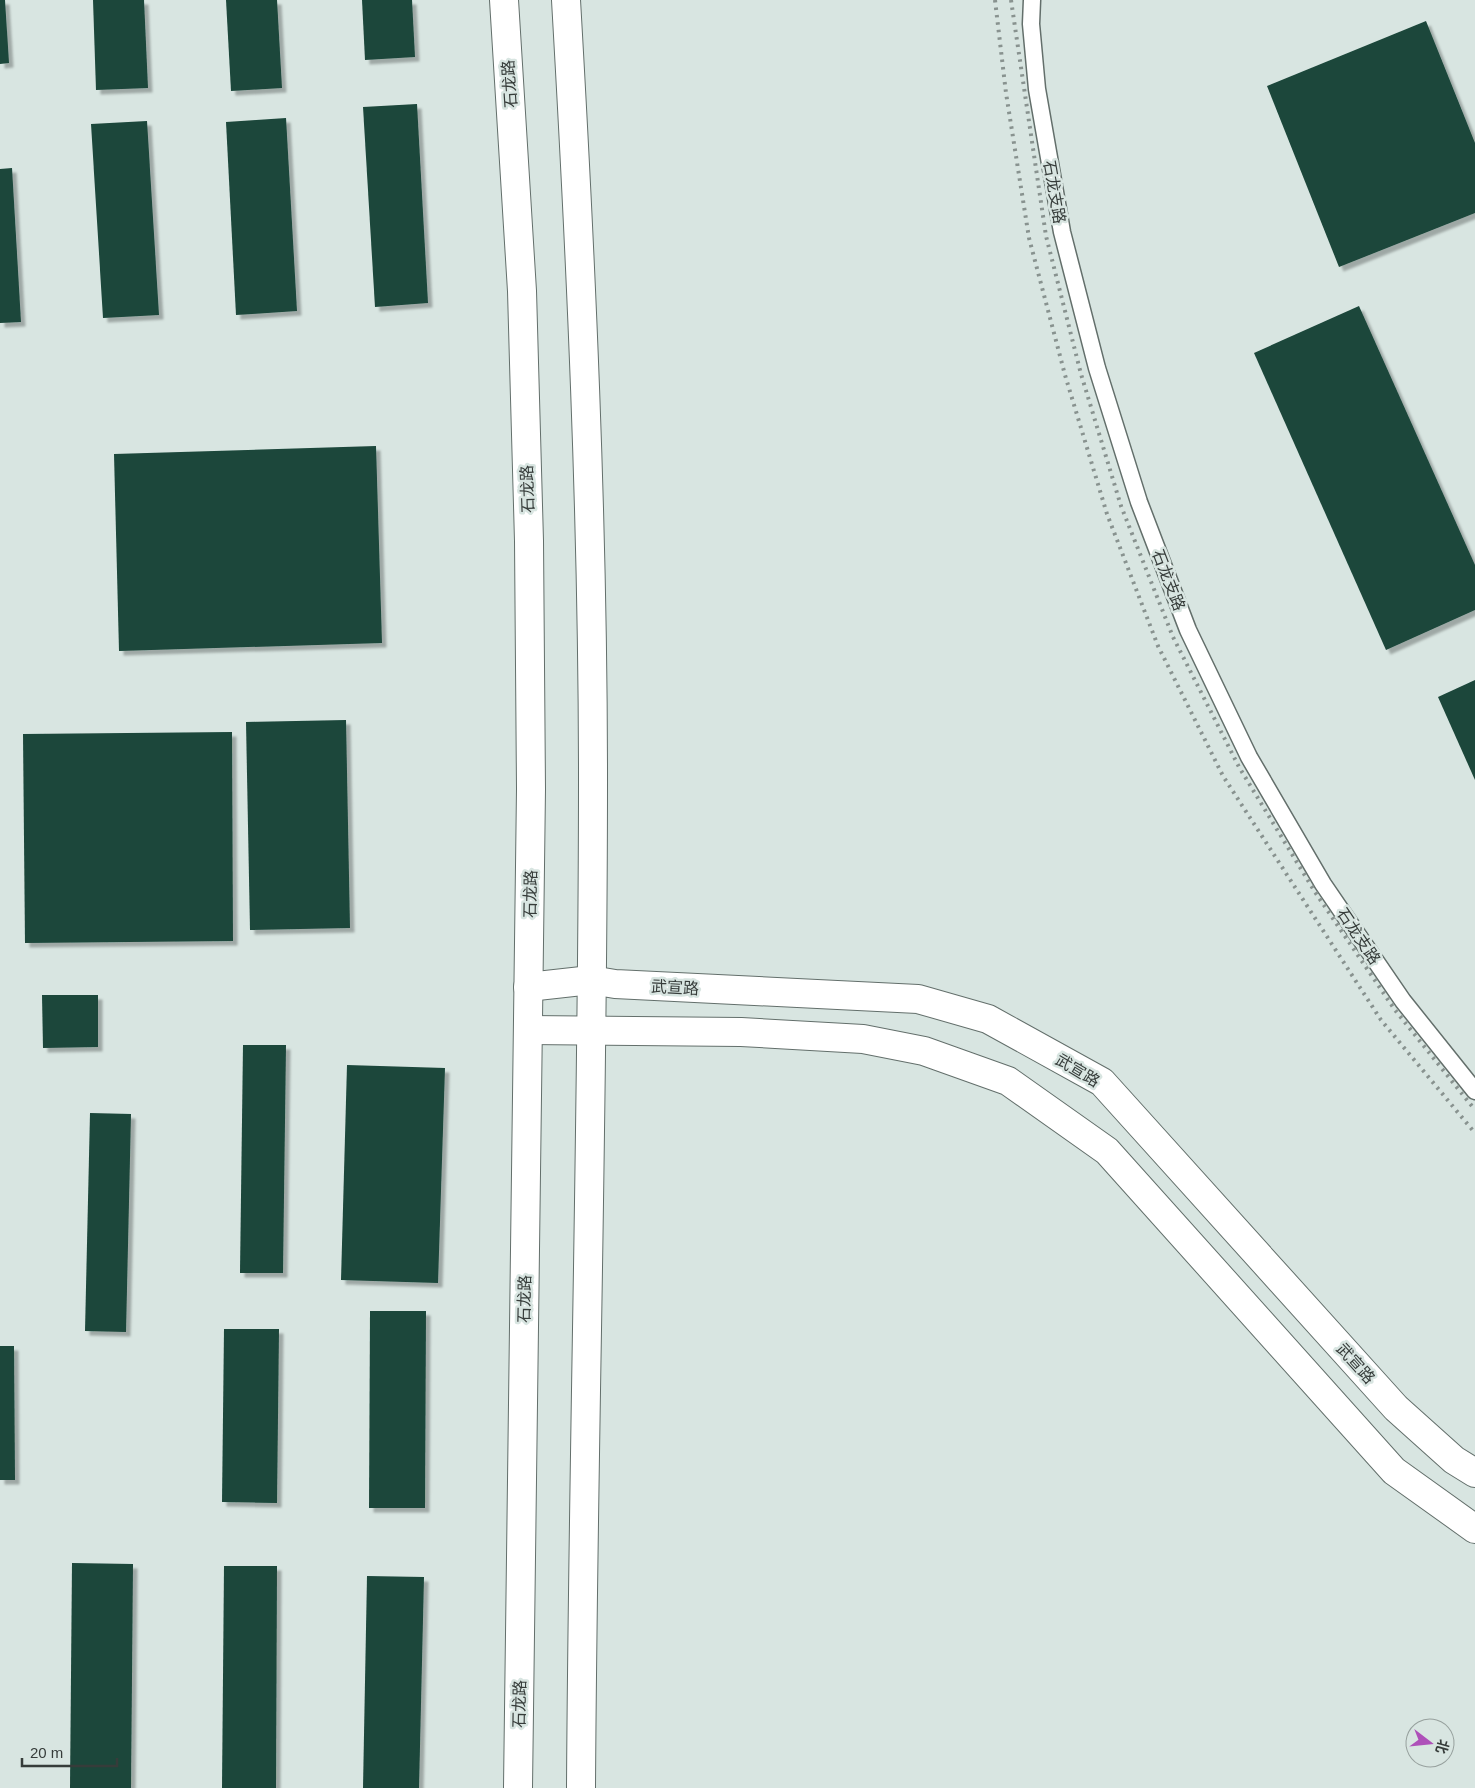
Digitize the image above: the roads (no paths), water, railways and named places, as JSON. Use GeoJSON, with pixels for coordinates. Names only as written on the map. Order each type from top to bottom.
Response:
{"type":"FeatureCollection","features":[{"type":"Feature","properties":{"kind":"main road","name":"石龙路"},"geometry":{"type":"LineString","coordinates":[[504,0],[522,290],[529,541],[531,789],[518,1788]]}},
{"type":"Feature","properties":{"kind":"main road"},"geometry":{"type":"LineString","coordinates":[[566,0],[583,283],[590,533],[593,782],[581,1788]]}},
{"type":"Feature","properties":{"kind":"main road","name":"武宣路"},"geometry":{"type":"LineString","coordinates":[[528,986],[591,980],[615,984],[918,999],[988,1019],[1102,1082],[1396,1408],[1454,1460],[1475,1473]]}},
{"type":"Feature","properties":{"kind":"main road"},"geometry":{"type":"LineString","coordinates":[[528,1030],[590,1028],[741,1032],[863,1039],[924,1051],[1008,1080],[1107,1151],[1394,1471],[1475,1529]]}},
{"type":"Feature","properties":{"kind":"lane","name":"石龙支路"},"geometry":{"type":"LineString","coordinates":[[1032,0],[1031,24],[1037,89],[1062,232],[1097,368],[1139,502],[1188,630],[1249,757],[1323,884],[1403,1001],[1475,1091]]}},
{"type":"Feature","properties":{"kind":"railway"},"geometry":{"type":"LineString","coordinates":[[995,0],[1006,93],[1029,238],[1065,375],[1107,514],[1158,646],[1223,776],[1381,1020],[1475,1133]]}},
{"type":"Feature","properties":{"kind":"railway"},"geometry":{"type":"LineString","coordinates":[[1011,0],[1046,236],[1081,374],[1121,506],[1173,637],[1239,767],[1315,892],[1395,1010],[1475,1110]]}}]}
